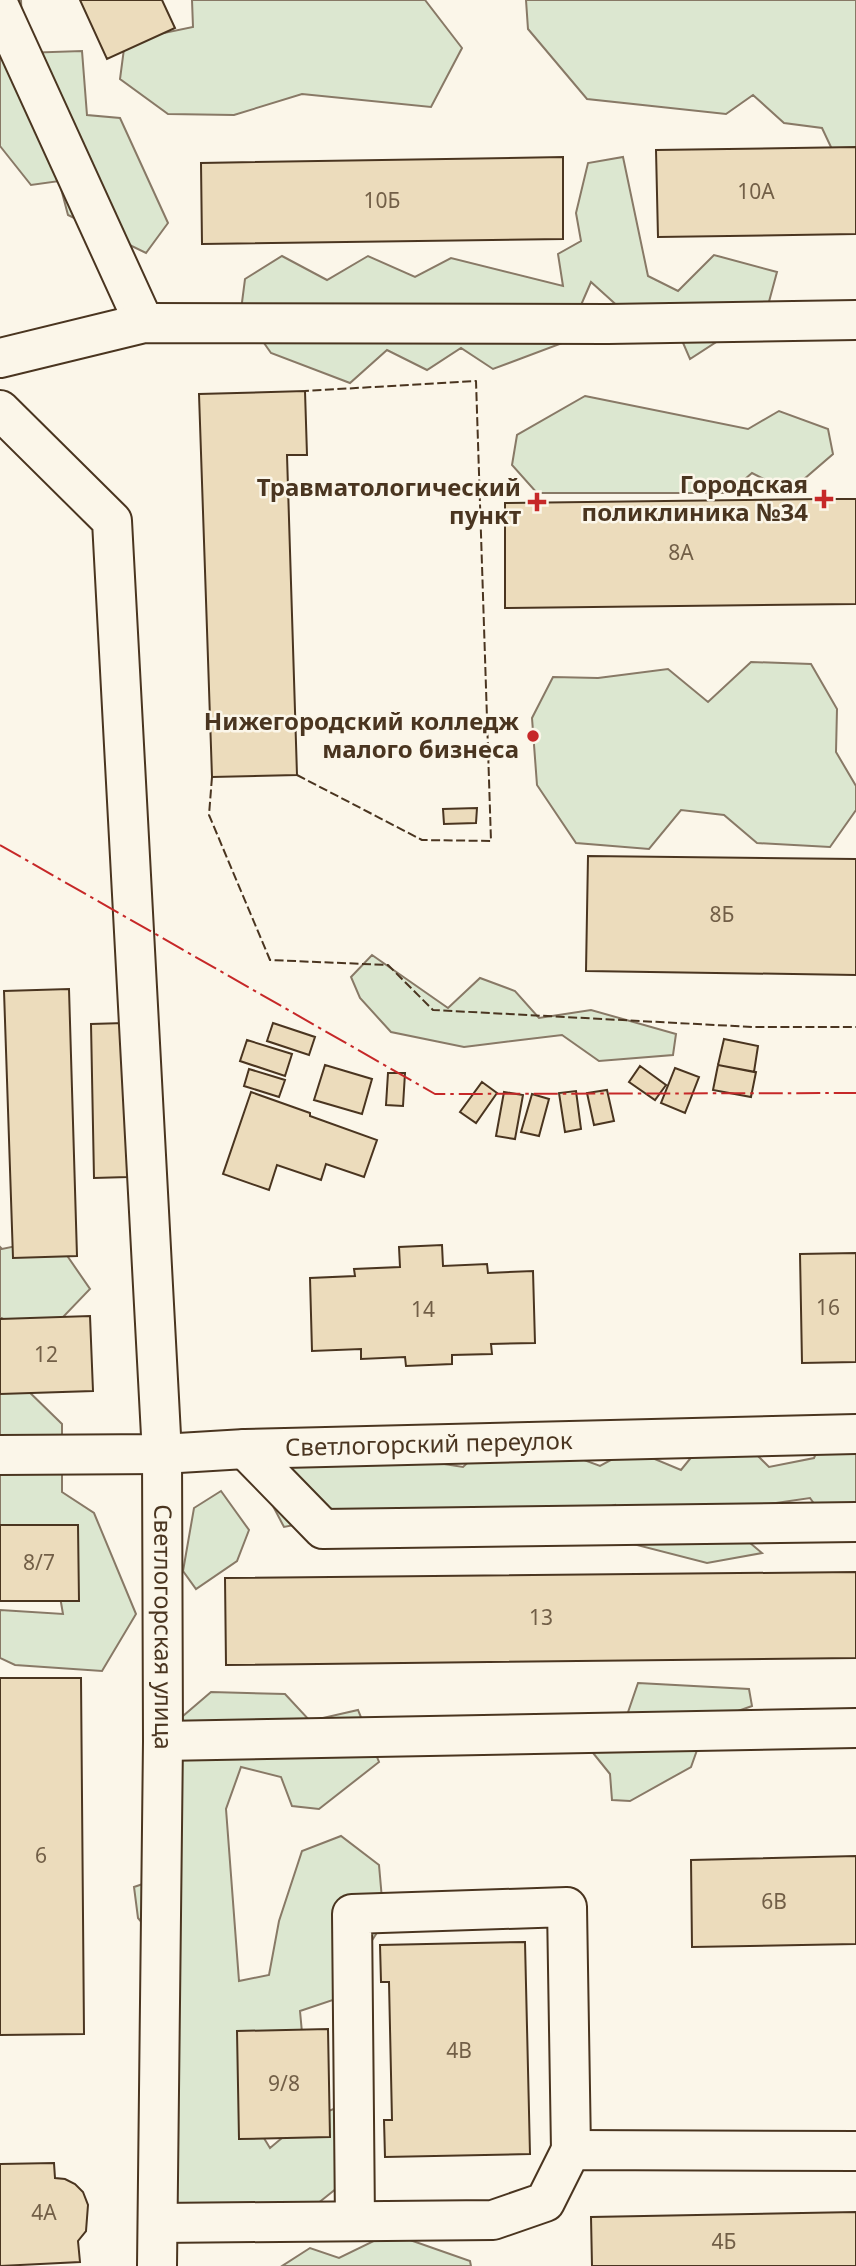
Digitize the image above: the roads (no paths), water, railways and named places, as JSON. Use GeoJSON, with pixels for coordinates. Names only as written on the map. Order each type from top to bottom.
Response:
{"type":"FeatureCollection","features":[{"type":"Feature","properties":{"kind":"street"},"geometry":{"type":"LineString","coordinates":[[0,8],[144,323]]}},
{"type":"Feature","properties":{"kind":"street"},"geometry":{"type":"LineString","coordinates":[[0,358],[144,323],[608,324],[856,320]]}},
{"type":"Feature","properties":{"kind":"street","name":"Светлогорская улица"},"geometry":{"type":"LineString","coordinates":[[0,410],[112,521],[162,1454],[163,1741],[157,2266]]}},
{"type":"Feature","properties":{"kind":"street","name":"Светлогорский переулок"},"geometry":{"type":"LineString","coordinates":[[0,1455],[162,1454],[245,1449],[856,1434]]}},
{"type":"Feature","properties":{"kind":"street"},"geometry":{"type":"LineString","coordinates":[[245,1449],[323,1529],[856,1522]]}},
{"type":"Feature","properties":{"kind":"street"},"geometry":{"type":"LineString","coordinates":[[163,1741],[856,1728]]}},
{"type":"Feature","properties":{"kind":"street"},"geometry":{"type":"LineString","coordinates":[[158,2223],[493,2220],[545,2202],[571,2150],[567,1907],[352,1914],[355,2221]]}},
{"type":"Feature","properties":{"kind":"street"},"geometry":{"type":"LineString","coordinates":[[571,2150],[856,2151]]}},
{"type":"Feature","properties":{"kind":"place","name":"Городская поликлиника №34"},"geometry":{"type":"Point","coordinates":[824,499]}},
{"type":"Feature","properties":{"kind":"place","name":"Травматологический пункт"},"geometry":{"type":"Point","coordinates":[537,502]}},
{"type":"Feature","properties":{"kind":"place","name":"Нижегородский колледж малого бизнеса"},"geometry":{"type":"Point","coordinates":[533,736]}}]}
